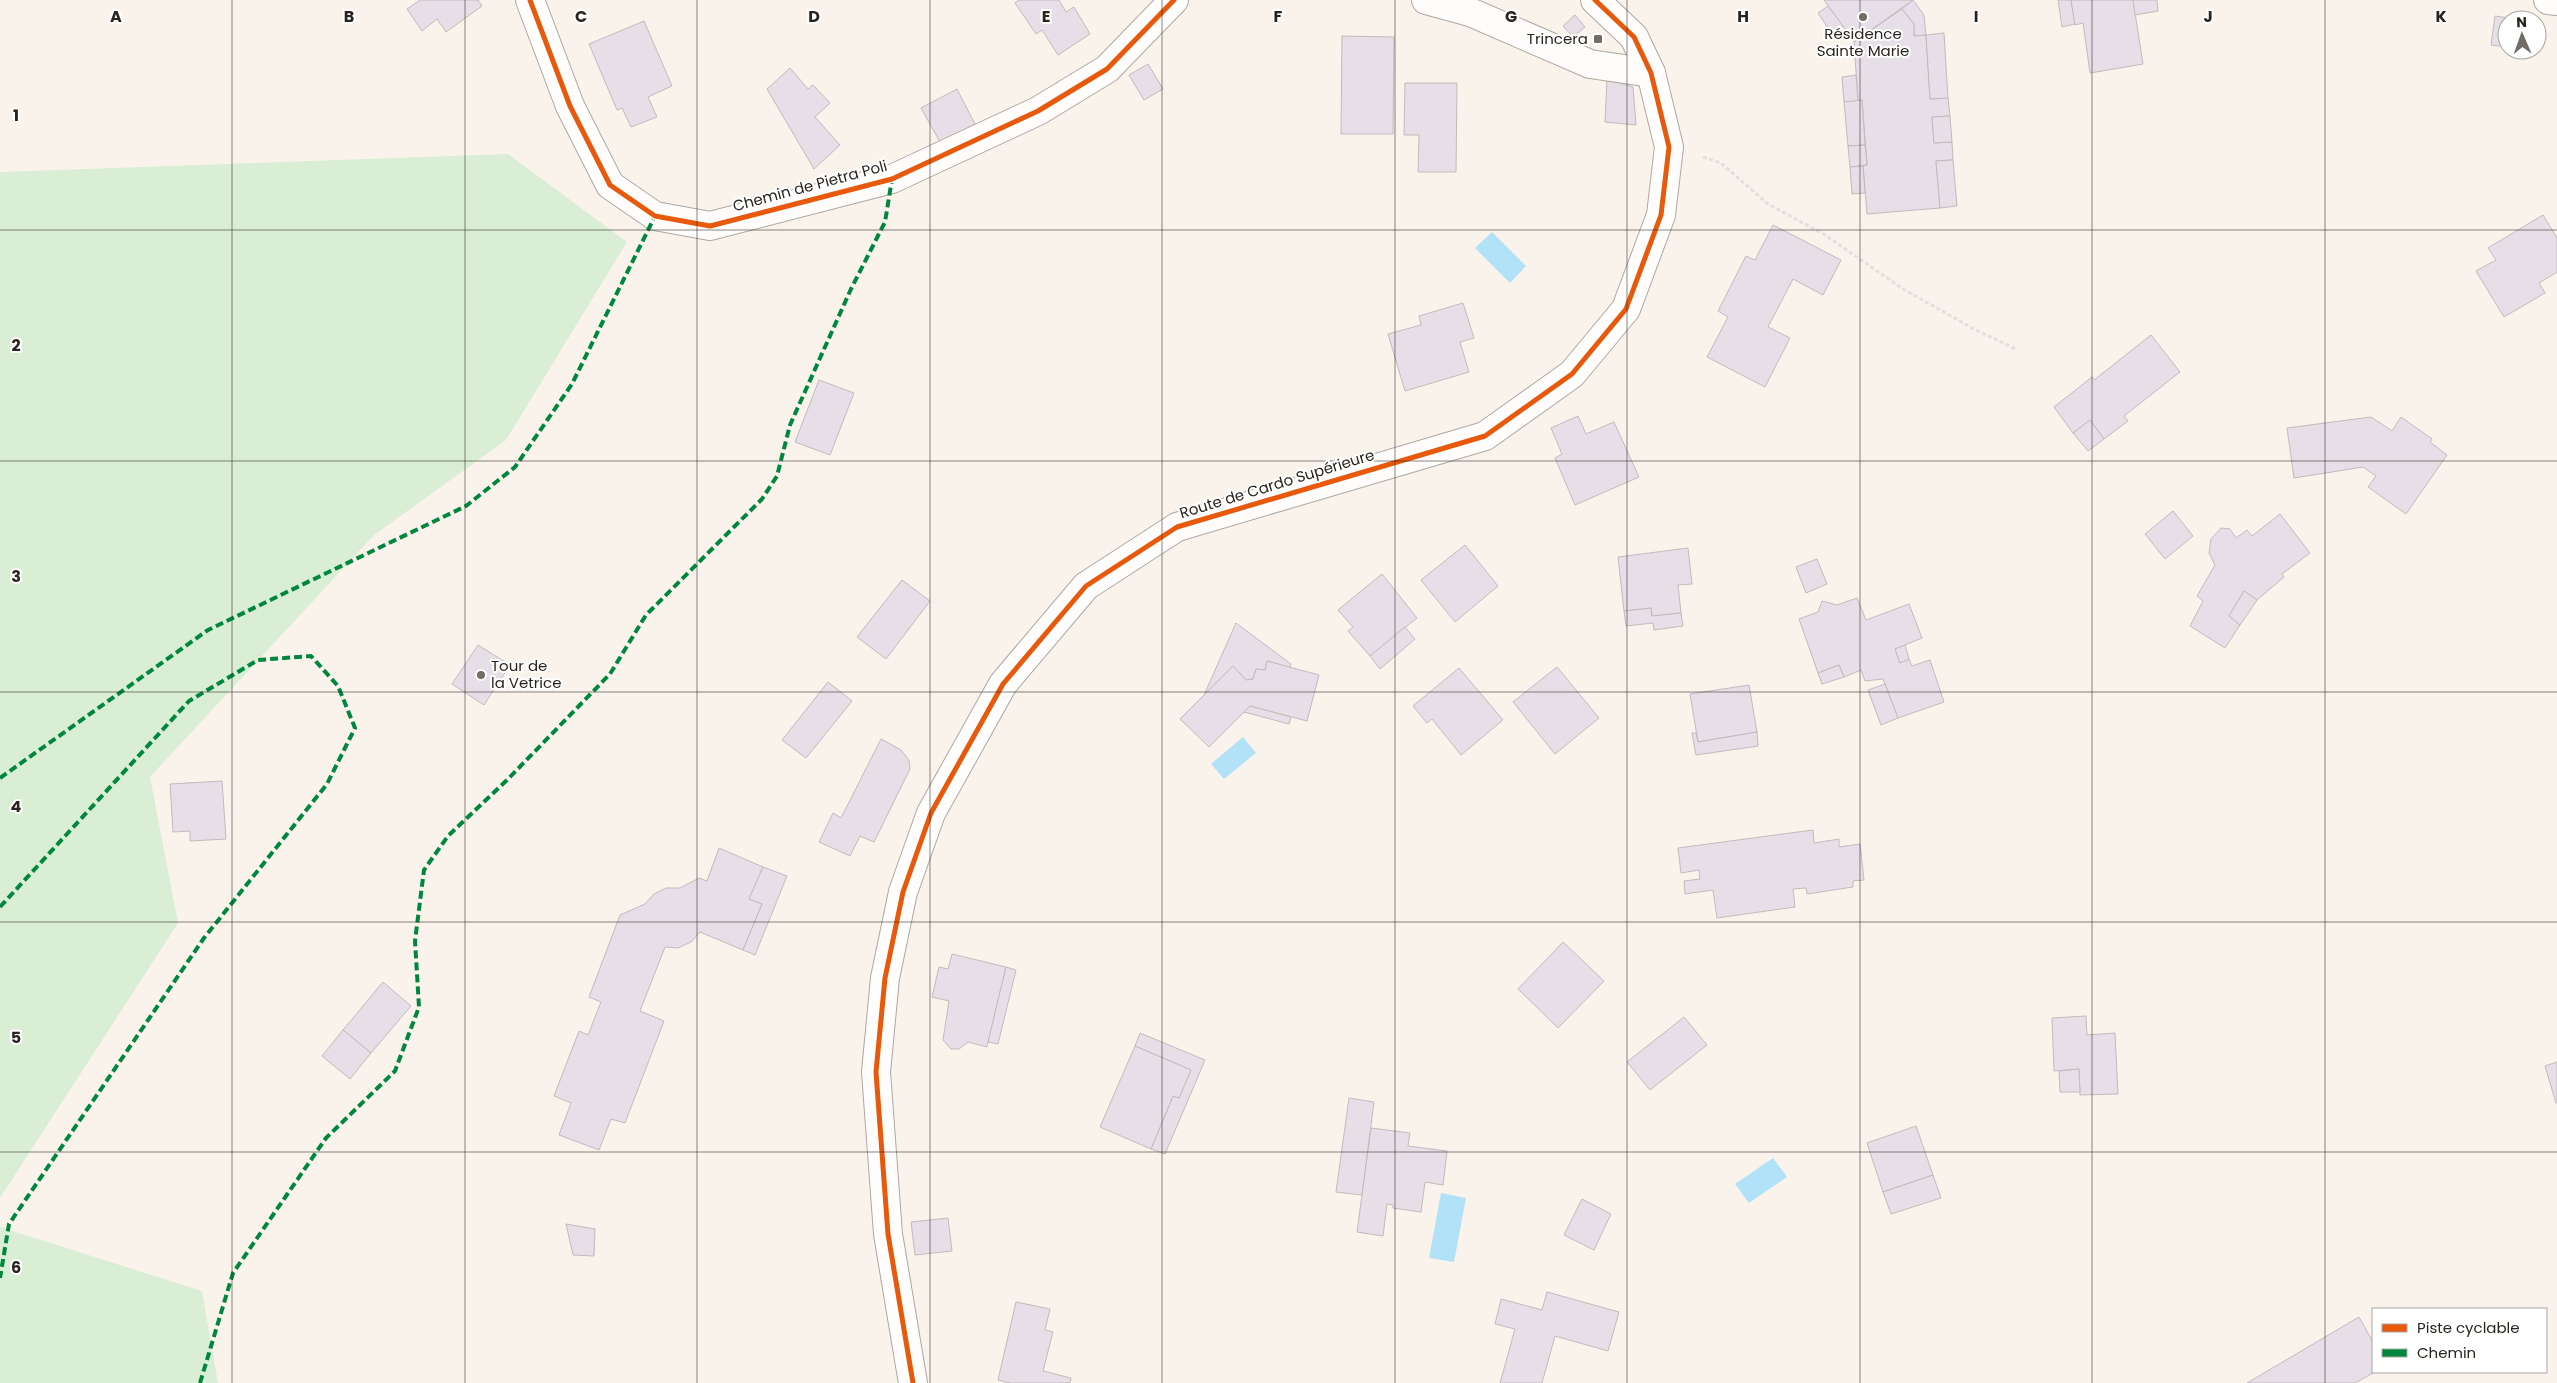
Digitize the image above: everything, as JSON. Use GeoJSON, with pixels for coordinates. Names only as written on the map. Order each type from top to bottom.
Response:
{"type":"FeatureCollection","features":[{"type":"Feature","properties":{"kind":"street","name":"Chemin de Pietra Poli"},"geometry":{"type":"LineString","coordinates":[[530,0],[570,106],[610,185],[655,216],[710,226],[892,179],[1038,111],[1107,69],[1174,0]]}},
{"type":"Feature","properties":{"kind":"street"},"geometry":{"type":"LineString","coordinates":[[1426,0],[1470,12],[1590,64],[1651,73]]}},
{"type":"Feature","properties":{"kind":"street","name":"Route de Cardo Supérieure"},"geometry":{"type":"LineString","coordinates":[[913,1383],[888,1234],[876,1072],[885,978],[902,892],[931,813],[1003,684],[1086,586],[1177,527],[1485,436],[1572,374],[1626,309],[1661,215],[1669,147],[1651,73],[1634,37],[1595,0]]}},
{"type":"Feature","properties":{"kind":"street"},"geometry":{"type":"LineString","coordinates":[[2548,0],[2557,2]]}},
{"type":"Feature","properties":{"kind":"path"},"geometry":{"type":"LineString","coordinates":[[1669,147],[1721,163],[1768,204],[1825,235],[1903,289],[2016,350]]}},
{"type":"Feature","properties":{"kind":"green space"},"geometry":{"type":"Polygon","coordinates":[[[508,154],[627,242],[506,440],[374,535],[150,777],[178,923],[0,1198],[0,172],[508,154]]]}},
{"type":"Feature","properties":{"kind":"green space"},"geometry":{"type":"Polygon","coordinates":[[[0,1227],[202,1291],[218,1383],[0,1383],[0,1227]]]}},
{"type":"Feature","properties":{"kind":"water"},"geometry":{"type":"Polygon","coordinates":[[[1492,232],[1526,266],[1510,283],[1475,248],[1492,232]]]}},
{"type":"Feature","properties":{"kind":"water"},"geometry":{"type":"Polygon","coordinates":[[[1243,737],[1256,753],[1224,779],[1211,764],[1243,737]]]}},
{"type":"Feature","properties":{"kind":"water"},"geometry":{"type":"Polygon","coordinates":[[[1773,1158],[1787,1177],[1749,1203],[1735,1184],[1773,1158]]]}},
{"type":"Feature","properties":{"kind":"water"},"geometry":{"type":"Polygon","coordinates":[[[1441,1193],[1466,1198],[1454,1262],[1429,1258],[1441,1193]]]}},
{"type":"Feature","properties":{"kind":"building"},"geometry":{"type":"Polygon","coordinates":[[[420,0],[478,0],[482,6],[446,32],[437,19],[422,31],[407,9],[420,0]]]}},
{"type":"Feature","properties":{"kind":"building"},"geometry":{"type":"Polygon","coordinates":[[[1019,0],[1059,0],[1066,12],[1074,7],[1090,34],[1058,55],[1042,30],[1036,34],[1015,3],[1019,0]]]}},
{"type":"Feature","properties":{"kind":"building","name":"Résidence Sainte Marie"},"geometry":{"type":"Polygon","coordinates":[[[1824,0],[1913,0],[1854,42],[1824,0]]]}},
{"type":"Feature","properties":{"kind":"building"},"geometry":{"type":"Polygon","coordinates":[[[1913,0],[1924,15],[1926,35],[1914,36],[1914,24],[1902,9],[1913,0]]]}},
{"type":"Feature","properties":{"kind":"building"},"geometry":{"type":"Polygon","coordinates":[[[2058,0],[2071,0],[2075,24],[2062,27],[2058,0]]]}},
{"type":"Feature","properties":{"kind":"building"},"geometry":{"type":"Polygon","coordinates":[[[2071,0],[2133,0],[2143,64],[2090,73],[2083,23],[2075,25],[2071,0]]]}},
{"type":"Feature","properties":{"kind":"building"},"geometry":{"type":"Polygon","coordinates":[[[2133,0],[2157,0],[2158,11],[2135,15],[2133,0]]]}},
{"type":"Feature","properties":{"kind":"building"},"geometry":{"type":"Polygon","coordinates":[[[1828,6],[1843,26],[1832,34],[1818,13],[1828,6]]]}},
{"type":"Feature","properties":{"kind":"building"},"geometry":{"type":"Polygon","coordinates":[[[1902,9],[1914,24],[1914,36],[1926,35],[1930,99],[1948,98],[1950,116],[1932,117],[1934,143],[1952,142],[1953,160],[1936,161],[1940,208],[1867,214],[1863,166],[1867,165],[1862,100],[1858,101],[1854,42],[1902,9]]]}},
{"type":"Feature","properties":{"kind":"building"},"geometry":{"type":"Polygon","coordinates":[[[1575,15],[1585,27],[1573,37],[1563,26],[1575,15]]]}},
{"type":"Feature","properties":{"kind":"building"},"geometry":{"type":"Polygon","coordinates":[[[2495,16],[2497,16],[2497,46],[2491,45],[2495,16]]]}},
{"type":"Feature","properties":{"kind":"building"},"geometry":{"type":"Polygon","coordinates":[[[644,21],[672,86],[648,97],[657,117],[631,127],[622,108],[617,110],[589,44],[644,21]]]}},
{"type":"Feature","properties":{"kind":"building"},"geometry":{"type":"Polygon","coordinates":[[[1944,33],[1948,98],[1930,99],[1926,35],[1944,33]]]}},
{"type":"Feature","properties":{"kind":"building"},"geometry":{"type":"Polygon","coordinates":[[[1342,36],[1394,37],[1393,134],[1341,134],[1342,36]]]}},
{"type":"Feature","properties":{"kind":"building"},"geometry":{"type":"Polygon","coordinates":[[[1148,64],[1163,89],[1144,100],[1129,75],[1148,64]]]}},
{"type":"Feature","properties":{"kind":"building"},"geometry":{"type":"Polygon","coordinates":[[[790,68],[808,89],[813,85],[830,103],[815,117],[840,145],[814,169],[767,89],[790,68]]]}},
{"type":"Feature","properties":{"kind":"building"},"geometry":{"type":"Polygon","coordinates":[[[1856,75],[1858,101],[1844,102],[1842,77],[1856,75]]]}},
{"type":"Feature","properties":{"kind":"building"},"geometry":{"type":"Polygon","coordinates":[[[1607,79],[1633,87],[1636,125],[1605,122],[1607,79]]]}},
{"type":"Feature","properties":{"kind":"building"},"geometry":{"type":"Polygon","coordinates":[[[1405,83],[1457,83],[1456,172],[1418,172],[1419,135],[1404,135],[1405,83]]]}},
{"type":"Feature","properties":{"kind":"building"},"geometry":{"type":"Polygon","coordinates":[[[957,89],[977,128],[940,142],[921,108],[957,89]]]}},
{"type":"Feature","properties":{"kind":"building"},"geometry":{"type":"Polygon","coordinates":[[[1862,100],[1865,145],[1848,146],[1844,102],[1862,100]]]}},
{"type":"Feature","properties":{"kind":"building"},"geometry":{"type":"Polygon","coordinates":[[[1950,116],[1952,142],[1934,143],[1932,117],[1950,116]]]}},
{"type":"Feature","properties":{"kind":"building"},"geometry":{"type":"Polygon","coordinates":[[[1865,145],[1867,165],[1850,167],[1848,146],[1865,145]]]}},
{"type":"Feature","properties":{"kind":"building"},"geometry":{"type":"Polygon","coordinates":[[[1953,160],[1957,206],[1940,208],[1936,161],[1953,160]]]}},
{"type":"Feature","properties":{"kind":"building"},"geometry":{"type":"Polygon","coordinates":[[[1863,166],[1865,193],[1852,194],[1850,167],[1863,166]]]}},
{"type":"Feature","properties":{"kind":"building"},"geometry":{"type":"Polygon","coordinates":[[[2543,215],[2557,238],[2557,272],[2539,283],[2545,293],[2504,317],[2476,271],[2496,260],[2488,248],[2543,215]]]}},
{"type":"Feature","properties":{"kind":"building"},"geometry":{"type":"Polygon","coordinates":[[[1773,225],[1841,260],[1823,295],[1793,279],[1768,327],[1790,338],[1765,387],[1707,357],[1728,317],[1718,311],[1746,256],[1755,260],[1773,225]]]}},
{"type":"Feature","properties":{"kind":"building"},"geometry":{"type":"Polygon","coordinates":[[[1463,303],[1474,338],[1460,342],[1469,372],[1405,391],[1388,334],[1421,325],[1419,316],[1463,303]]]}},
{"type":"Feature","properties":{"kind":"building"},"geometry":{"type":"Polygon","coordinates":[[[2151,335],[2180,372],[2124,416],[2128,421],[2104,439],[2090,420],[2073,433],[2054,407],[2092,377],[2094,380],[2151,335]]]}},
{"type":"Feature","properties":{"kind":"building"},"geometry":{"type":"Polygon","coordinates":[[[819,380],[854,393],[830,455],[795,442],[819,380]]]}},
{"type":"Feature","properties":{"kind":"building"},"geometry":{"type":"Polygon","coordinates":[[[1578,416],[1586,434],[1614,422],[1639,477],[1575,505],[1555,458],[1562,454],[1551,428],[1578,416]]]}},
{"type":"Feature","properties":{"kind":"building"},"geometry":{"type":"Polygon","coordinates":[[[2371,417],[2392,431],[2401,417],[2432,439],[2430,442],[2447,455],[2406,514],[2368,487],[2376,476],[2363,467],[2294,478],[2287,428],[2371,417]]]}},
{"type":"Feature","properties":{"kind":"building"},"geometry":{"type":"Polygon","coordinates":[[[2090,420],[2104,439],[2088,451],[2073,433],[2090,420]]]}},
{"type":"Feature","properties":{"kind":"building"},"geometry":{"type":"Polygon","coordinates":[[[2173,511],[2193,536],[2165,559],[2145,534],[2173,511]]]}},
{"type":"Feature","properties":{"kind":"building"},"geometry":{"type":"Polygon","coordinates":[[[2280,514],[2310,553],[2282,574],[2284,577],[2257,600],[2244,591],[2229,616],[2240,625],[2225,648],[2190,626],[2203,601],[2197,596],[2215,565],[2209,553],[2211,539],[2221,528],[2230,529],[2236,538],[2247,530],[2252,536],[2280,514]]]}},
{"type":"Feature","properties":{"kind":"building"},"geometry":{"type":"Polygon","coordinates":[[[1465,545],[1498,586],[1455,622],[1421,580],[1465,545]]]}},
{"type":"Feature","properties":{"kind":"building"},"geometry":{"type":"Polygon","coordinates":[[[1688,548],[1692,584],[1678,585],[1681,613],[1652,616],[1651,608],[1624,611],[1618,557],[1688,548]]]}},
{"type":"Feature","properties":{"kind":"building"},"geometry":{"type":"Polygon","coordinates":[[[1817,559],[1827,584],[1806,593],[1796,567],[1817,559]]]}},
{"type":"Feature","properties":{"kind":"building"},"geometry":{"type":"Polygon","coordinates":[[[1382,574],[1417,618],[1370,656],[1348,631],[1353,627],[1338,610],[1382,574]]]}},
{"type":"Feature","properties":{"kind":"building"},"geometry":{"type":"Polygon","coordinates":[[[902,580],[930,601],[886,659],[857,637],[902,580]]]}},
{"type":"Feature","properties":{"kind":"building"},"geometry":{"type":"Polygon","coordinates":[[[2244,591],[2257,600],[2240,625],[2229,616],[2244,591]]]}},
{"type":"Feature","properties":{"kind":"building"},"geometry":{"type":"Polygon","coordinates":[[[1857,598],[1866,620],[1909,604],[1922,638],[1895,649],[1900,663],[1909,659],[1912,666],[1930,660],[1944,702],[1898,718],[1883,679],[1865,681],[1861,670],[1844,677],[1839,665],[1818,673],[1799,619],[1818,612],[1822,601],[1837,605],[1857,598]]]}},
{"type":"Feature","properties":{"kind":"building"},"geometry":{"type":"Polygon","coordinates":[[[1651,608],[1652,616],[1681,613],[1683,626],[1654,630],[1653,623],[1626,626],[1624,611],[1651,608]]]}},
{"type":"Feature","properties":{"kind":"building"},"geometry":{"type":"Polygon","coordinates":[[[1236,623],[1291,664],[1290,668],[1267,661],[1265,670],[1256,669],[1253,679],[1246,680],[1233,666],[1204,695],[1236,623]]]}},
{"type":"Feature","properties":{"kind":"building"},"geometry":{"type":"Polygon","coordinates":[[[1405,627],[1415,639],[1380,669],[1370,656],[1405,627]]]}},
{"type":"Feature","properties":{"kind":"building","name":"Tour de la Vetrice"},"geometry":{"type":"Polygon","coordinates":[[[478,645],[510,665],[484,705],[452,684],[478,645]]]}},
{"type":"Feature","properties":{"kind":"building"},"geometry":{"type":"Polygon","coordinates":[[[1905,645],[1909,659],[1900,663],[1895,649],[1905,645]]]}},
{"type":"Feature","properties":{"kind":"building"},"geometry":{"type":"Polygon","coordinates":[[[1267,661],[1319,675],[1307,721],[1250,706],[1209,747],[1180,719],[1233,666],[1246,680],[1253,679],[1256,669],[1265,670],[1267,661]]]}},
{"type":"Feature","properties":{"kind":"building"},"geometry":{"type":"Polygon","coordinates":[[[1839,665],[1844,677],[1822,684],[1818,673],[1839,665]]]}},
{"type":"Feature","properties":{"kind":"building"},"geometry":{"type":"Polygon","coordinates":[[[1557,667],[1599,718],[1555,754],[1513,702],[1557,667]]]}},
{"type":"Feature","properties":{"kind":"building"},"geometry":{"type":"Polygon","coordinates":[[[1459,668],[1503,720],[1461,755],[1432,719],[1427,723],[1413,706],[1459,668]]]}},
{"type":"Feature","properties":{"kind":"building"},"geometry":{"type":"Polygon","coordinates":[[[828,682],[852,701],[806,758],[782,740],[828,682]]]}},
{"type":"Feature","properties":{"kind":"building"},"geometry":{"type":"Polygon","coordinates":[[[1885,684],[1898,718],[1881,725],[1868,690],[1885,684]]]}},
{"type":"Feature","properties":{"kind":"building"},"geometry":{"type":"Polygon","coordinates":[[[1749,685],[1757,732],[1698,742],[1690,694],[1749,685]]]}},
{"type":"Feature","properties":{"kind":"building"},"geometry":{"type":"Polygon","coordinates":[[[1250,706],[1291,717],[1289,724],[1244,712],[1250,706]]]}},
{"type":"Feature","properties":{"kind":"building"},"geometry":{"type":"Polygon","coordinates":[[[1757,732],[1758,746],[1696,755],[1692,733],[1696,733],[1698,742],[1757,732]]]}},
{"type":"Feature","properties":{"kind":"building"},"geometry":{"type":"Polygon","coordinates":[[[881,739],[901,750],[909,760],[910,769],[874,842],[860,836],[850,856],[819,842],[833,813],[841,818],[881,739]]]}},
{"type":"Feature","properties":{"kind":"building"},"geometry":{"type":"Polygon","coordinates":[[[222,781],[226,839],[190,841],[190,831],[173,832],[170,784],[222,781]]]}},
{"type":"Feature","properties":{"kind":"building"},"geometry":{"type":"Polygon","coordinates":[[[1813,830],[1814,843],[1839,839],[1839,847],[1860,844],[1864,880],[1853,881],[1853,887],[1807,894],[1806,888],[1793,889],[1795,907],[1717,918],[1713,890],[1685,894],[1684,881],[1700,879],[1699,870],[1681,873],[1678,848],[1813,830]]]}},
{"type":"Feature","properties":{"kind":"building"},"geometry":{"type":"Polygon","coordinates":[[[719,848],[763,867],[749,899],[762,904],[743,950],[700,932],[691,942],[678,948],[665,947],[640,1011],[664,1021],[625,1123],[611,1119],[599,1150],[559,1135],[571,1103],[554,1096],[579,1031],[588,1035],[601,1002],[589,997],[620,915],[645,904],[654,894],[666,888],[680,888],[699,878],[707,881],[719,848]]]}},
{"type":"Feature","properties":{"kind":"building"},"geometry":{"type":"Polygon","coordinates":[[[763,867],[787,876],[755,955],[743,950],[762,904],[749,899],[763,867]]]}},
{"type":"Feature","properties":{"kind":"building"},"geometry":{"type":"Polygon","coordinates":[[[1563,942],[1604,981],[1558,1028],[1518,989],[1563,942]]]}},
{"type":"Feature","properties":{"kind":"building"},"geometry":{"type":"Polygon","coordinates":[[[952,954],[1006,967],[987,1047],[968,1042],[959,1049],[951,1049],[943,1040],[949,1001],[932,997],[939,967],[948,969],[952,954]]]}},
{"type":"Feature","properties":{"kind":"building"},"geometry":{"type":"Polygon","coordinates":[[[1006,967],[1016,970],[998,1044],[988,1042],[1006,967]]]}},
{"type":"Feature","properties":{"kind":"building"},"geometry":{"type":"Polygon","coordinates":[[[383,982],[411,1006],[371,1053],[343,1030],[383,982]]]}},
{"type":"Feature","properties":{"kind":"building"},"geometry":{"type":"Polygon","coordinates":[[[2086,1016],[2087,1035],[2115,1033],[2118,1094],[2080,1095],[2079,1069],[2054,1071],[2052,1018],[2086,1016]]]}},
{"type":"Feature","properties":{"kind":"building"},"geometry":{"type":"Polygon","coordinates":[[[1684,1017],[1707,1045],[1650,1090],[1627,1062],[1684,1017]]]}},
{"type":"Feature","properties":{"kind":"building"},"geometry":{"type":"Polygon","coordinates":[[[343,1030],[371,1053],[350,1079],[322,1056],[343,1030]]]}},
{"type":"Feature","properties":{"kind":"building"},"geometry":{"type":"Polygon","coordinates":[[[1140,1033],[1205,1060],[1165,1154],[1151,1149],[1173,1096],[1179,1098],[1191,1070],[1135,1046],[1140,1033]]]}},
{"type":"Feature","properties":{"kind":"building"},"geometry":{"type":"Polygon","coordinates":[[[1135,1046],[1191,1070],[1179,1098],[1173,1096],[1151,1149],[1100,1127],[1135,1046]]]}},
{"type":"Feature","properties":{"kind":"building"},"geometry":{"type":"Polygon","coordinates":[[[2557,1062],[2557,1103],[2556,1103],[2545,1066],[2557,1062]]]}},
{"type":"Feature","properties":{"kind":"building"},"geometry":{"type":"Polygon","coordinates":[[[2079,1069],[2080,1092],[2060,1092],[2059,1071],[2079,1069]]]}},
{"type":"Feature","properties":{"kind":"building"},"geometry":{"type":"Polygon","coordinates":[[[1349,1098],[1374,1102],[1362,1195],[1336,1192],[1349,1098]]]}},
{"type":"Feature","properties":{"kind":"building"},"geometry":{"type":"Polygon","coordinates":[[[1916,1126],[1933,1175],[1883,1192],[1867,1143],[1916,1126]]]}},
{"type":"Feature","properties":{"kind":"building"},"geometry":{"type":"Polygon","coordinates":[[[1371,1128],[1410,1133],[1408,1146],[1447,1151],[1443,1185],[1425,1182],[1421,1212],[1393,1208],[1393,1205],[1387,1204],[1383,1236],[1357,1232],[1371,1128]]]}},
{"type":"Feature","properties":{"kind":"building"},"geometry":{"type":"Polygon","coordinates":[[[1933,1175],[1941,1198],[1891,1214],[1883,1192],[1933,1175]]]}},
{"type":"Feature","properties":{"kind":"building"},"geometry":{"type":"Polygon","coordinates":[[[1582,1199],[1611,1214],[1594,1250],[1564,1235],[1582,1199]]]}},
{"type":"Feature","properties":{"kind":"building"},"geometry":{"type":"Polygon","coordinates":[[[948,1218],[952,1251],[915,1255],[911,1222],[948,1218]]]}},
{"type":"Feature","properties":{"kind":"building"},"geometry":{"type":"Polygon","coordinates":[[[566,1224],[595,1229],[594,1256],[573,1255],[566,1224]]]}},
{"type":"Feature","properties":{"kind":"building"},"geometry":{"type":"Polygon","coordinates":[[[1547,1292],[1619,1312],[1608,1351],[1555,1336],[1542,1383],[1500,1383],[1515,1329],[1495,1324],[1501,1299],[1542,1310],[1547,1292]]]}},
{"type":"Feature","properties":{"kind":"building"},"geometry":{"type":"Polygon","coordinates":[[[1016,1302],[1050,1309],[1045,1330],[1053,1332],[1043,1371],[1071,1378],[1070,1383],[1010,1383],[998,1380],[1016,1302]]]}},
{"type":"Feature","properties":{"kind":"building"},"geometry":{"type":"Polygon","coordinates":[[[2359,1317],[2372,1340],[2373,1373],[2355,1383],[2247,1383],[2359,1317]]]}},
{"type":"Feature","properties":{"kind":"marked path"},"geometry":{"type":"LineString","coordinates":[[200,1383],[233,1273],[326,1138],[395,1071],[419,1007],[415,941],[424,870],[448,836],[507,780],[610,674],[646,615],[762,499],[777,476],[790,425],[851,289],[885,222],[892,179]]}},
{"type":"Feature","properties":{"kind":"marked path"},"geometry":{"type":"LineString","coordinates":[[0,778],[208,630],[466,506],[515,467],[572,384],[655,216]]}},
{"type":"Feature","properties":{"kind":"marked path"},"geometry":{"type":"LineString","coordinates":[[0,907],[189,701],[258,660],[311,656],[338,686],[355,728],[327,784],[204,938],[9,1224],[0,1278]]}},
{"type":"Feature","properties":{"kind":"cycle path"},"geometry":{"type":"LineString","coordinates":[[530,0],[570,106],[610,185],[655,216],[710,226],[892,179],[1038,111],[1107,69],[1174,0]]}},
{"type":"Feature","properties":{"kind":"cycle path"},"geometry":{"type":"LineString","coordinates":[[913,1383],[888,1234],[876,1072],[885,978],[903,892],[931,813],[1003,684],[1086,586],[1177,527],[1485,436],[1572,374],[1626,309],[1661,215],[1669,147],[1651,73],[1634,37],[1595,0]]}},
{"type":"Feature","properties":{"kind":"place","name":"Résidence Sainte Marie"},"geometry":{"type":"Point","coordinates":[1863,17]}},
{"type":"Feature","properties":{"kind":"place","name":"Trincera"},"geometry":{"type":"Point","coordinates":[1598,39]}},
{"type":"Feature","properties":{"kind":"place","name":"Tour de la Vetrice"},"geometry":{"type":"Point","coordinates":[481,675]}}]}
